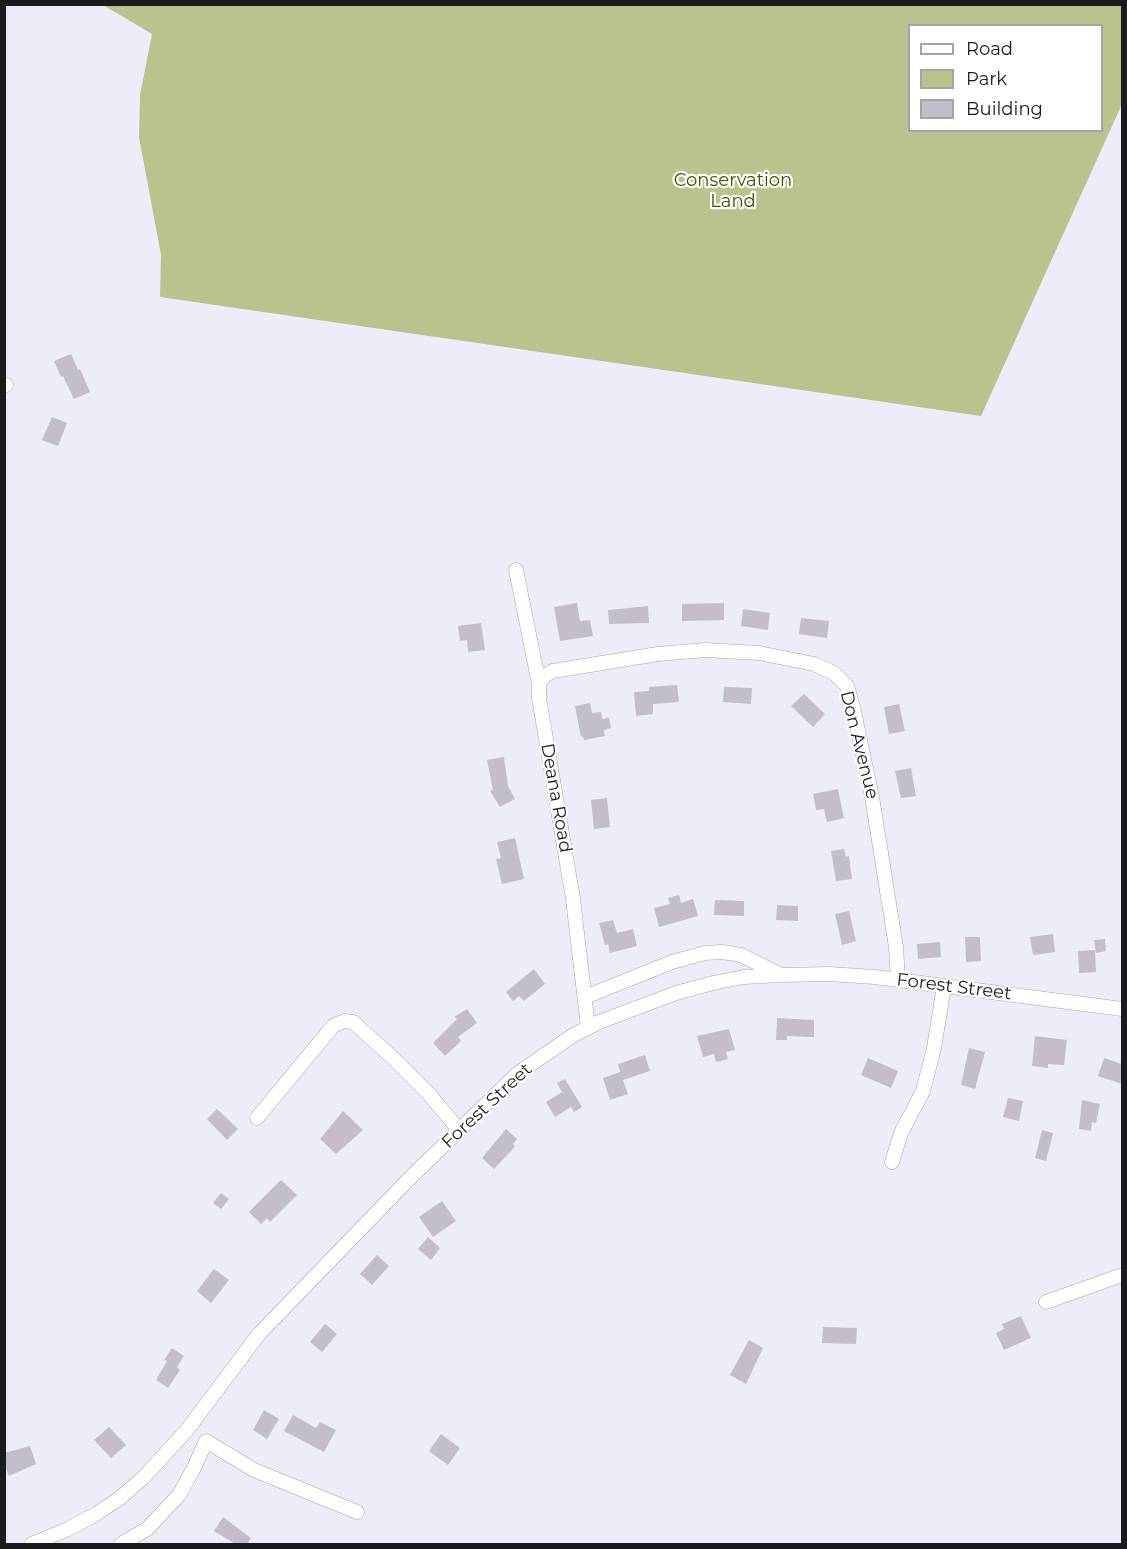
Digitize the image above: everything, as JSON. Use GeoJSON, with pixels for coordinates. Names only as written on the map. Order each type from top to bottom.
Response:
{"type":"FeatureCollection","features":[{"type":"Feature","properties":{"kind":"street","name":"Deana Road"},"geometry":{"type":"LineString","coordinates":[[516,570],[539,684],[539,698],[573,898],[588,1027]]}},
{"type":"Feature","properties":{"kind":"street","name":"Don Avenue"},"geometry":{"type":"LineString","coordinates":[[539,684],[544,676],[560,670],[658,654],[705,650],[770,655],[814,664],[834,673],[847,686],[872,797],[896,947],[898,980]]}},
{"type":"Feature","properties":{"kind":"street"},"geometry":{"type":"LineString","coordinates":[[585,996],[672,962],[705,953],[722,952],[741,955],[781,975]]}},
{"type":"Feature","properties":{"kind":"street","name":"Forest Street"},"geometry":{"type":"LineString","coordinates":[[32,1545],[53,1541],[96,1514],[120,1498],[151,1470],[187,1430],[259,1334],[459,1130],[517,1074],[588,1027],[676,993],[744,977],[781,975],[829,974],[898,980],[1122,1009]]}},
{"type":"Feature","properties":{"kind":"street"},"geometry":{"type":"LineString","coordinates":[[892,1162],[901,1133],[923,1091],[934,1048],[944,986]]}},
{"type":"Feature","properties":{"kind":"street"},"geometry":{"type":"LineString","coordinates":[[257,1118],[333,1026],[344,1021],[353,1022],[393,1058],[429,1094],[459,1130]]}},
{"type":"Feature","properties":{"kind":"street"},"geometry":{"type":"LineString","coordinates":[[1046,1302],[1122,1275]]}},
{"type":"Feature","properties":{"kind":"street"},"geometry":{"type":"LineString","coordinates":[[187,1430],[254,1470],[357,1512]]}},
{"type":"Feature","properties":{"kind":"street"},"geometry":{"type":"LineString","coordinates":[[121,1545],[147,1529],[179,1495],[206,1441]]}},
{"type":"Feature","properties":{"kind":"green space","name":"Conservation Land"},"geometry":{"type":"Polygon","coordinates":[[[103,5],[1122,5],[1122,104],[981,416],[160,297],[161,255],[139,137],[140,95],[152,34],[103,5]]]}},
{"type":"Feature","properties":{"kind":"building"},"geometry":{"type":"Polygon","coordinates":[[[71,354],[90,392],[74,399],[54,361],[71,354]]]}},
{"type":"Feature","properties":{"kind":"building"},"geometry":{"type":"Polygon","coordinates":[[[52,417],[67,423],[58,446],[42,440],[52,417]]]}},
{"type":"Feature","properties":{"kind":"building"},"geometry":{"type":"Polygon","coordinates":[[[577,603],[580,621],[590,620],[593,636],[560,641],[554,607],[577,603]]]}},
{"type":"Feature","properties":{"kind":"building"},"geometry":{"type":"Polygon","coordinates":[[[724,603],[724,620],[682,621],[682,604],[724,603]]]}},
{"type":"Feature","properties":{"kind":"building"},"geometry":{"type":"Polygon","coordinates":[[[648,606],[649,623],[609,624],[608,610],[648,606]]]}},
{"type":"Feature","properties":{"kind":"building"},"geometry":{"type":"Polygon","coordinates":[[[743,609],[770,613],[768,630],[741,626],[743,609]]]}},
{"type":"Feature","properties":{"kind":"building"},"geometry":{"type":"Polygon","coordinates":[[[801,618],[829,621],[827,638],[799,634],[801,618]]]}},
{"type":"Feature","properties":{"kind":"building"},"geometry":{"type":"Polygon","coordinates":[[[481,623],[485,650],[468,652],[467,640],[460,641],[458,626],[481,623]]]}},
{"type":"Feature","properties":{"kind":"building"},"geometry":{"type":"Polygon","coordinates":[[[677,685],[679,702],[653,704],[653,714],[636,716],[634,692],[649,691],[649,687],[677,685]]]}},
{"type":"Feature","properties":{"kind":"building"},"geometry":{"type":"Polygon","coordinates":[[[724,687],[752,688],[751,704],[723,702],[724,687]]]}},
{"type":"Feature","properties":{"kind":"building"},"geometry":{"type":"Polygon","coordinates":[[[804,694],[825,714],[813,727],[791,706],[804,694]]]}},
{"type":"Feature","properties":{"kind":"building"},"geometry":{"type":"Polygon","coordinates":[[[590,703],[592,713],[601,712],[602,719],[609,718],[611,728],[604,730],[605,736],[584,740],[583,736],[581,737],[575,706],[590,703]]]}},
{"type":"Feature","properties":{"kind":"building"},"geometry":{"type":"Polygon","coordinates":[[[899,704],[905,731],[889,734],[884,707],[899,704]]]}},
{"type":"Feature","properties":{"kind":"building"},"geometry":{"type":"Polygon","coordinates":[[[504,757],[508,786],[515,799],[500,807],[490,791],[493,790],[487,760],[504,757]]]}},
{"type":"Feature","properties":{"kind":"building"},"geometry":{"type":"Polygon","coordinates":[[[911,768],[916,796],[901,798],[895,771],[911,768]]]}},
{"type":"Feature","properties":{"kind":"building"},"geometry":{"type":"Polygon","coordinates":[[[838,789],[844,818],[827,822],[824,809],[816,810],[813,794],[838,789]]]}},
{"type":"Feature","properties":{"kind":"building"},"geometry":{"type":"Polygon","coordinates":[[[607,798],[610,827],[594,829],[591,800],[607,798]]]}},
{"type":"Feature","properties":{"kind":"building"},"geometry":{"type":"Polygon","coordinates":[[[515,838],[524,879],[502,884],[496,859],[501,858],[497,842],[515,838]]]}},
{"type":"Feature","properties":{"kind":"building"},"geometry":{"type":"Polygon","coordinates":[[[844,849],[846,857],[849,856],[852,879],[836,881],[831,851],[844,849]]]}},
{"type":"Feature","properties":{"kind":"building"},"geometry":{"type":"Polygon","coordinates":[[[679,895],[681,903],[693,899],[698,916],[659,927],[654,908],[670,904],[668,898],[679,895]]]}},
{"type":"Feature","properties":{"kind":"building"},"geometry":{"type":"Polygon","coordinates":[[[715,900],[744,901],[744,916],[714,915],[715,900]]]}},
{"type":"Feature","properties":{"kind":"building"},"geometry":{"type":"Polygon","coordinates":[[[777,905],[798,906],[798,921],[776,920],[777,905]]]}},
{"type":"Feature","properties":{"kind":"building"},"geometry":{"type":"Polygon","coordinates":[[[849,911],[856,941],[842,945],[835,914],[849,911]]]}},
{"type":"Feature","properties":{"kind":"building"},"geometry":{"type":"Polygon","coordinates":[[[613,920],[617,933],[633,929],[637,946],[610,953],[608,944],[605,945],[599,923],[613,920]]]}},
{"type":"Feature","properties":{"kind":"building"},"geometry":{"type":"Polygon","coordinates":[[[1053,934],[1055,952],[1033,955],[1030,937],[1053,934]]]}},
{"type":"Feature","properties":{"kind":"building"},"geometry":{"type":"Polygon","coordinates":[[[965,937],[980,937],[981,961],[966,962],[965,937]]]}},
{"type":"Feature","properties":{"kind":"building"},"geometry":{"type":"Polygon","coordinates":[[[1105,939],[1106,951],[1096,953],[1094,940],[1105,939]]]}},
{"type":"Feature","properties":{"kind":"building"},"geometry":{"type":"Polygon","coordinates":[[[940,942],[941,957],[918,959],[917,944],[940,942]]]}},
{"type":"Feature","properties":{"kind":"building"},"geometry":{"type":"Polygon","coordinates":[[[1095,950],[1096,972],[1079,973],[1078,951],[1095,950]]]}},
{"type":"Feature","properties":{"kind":"building"},"geometry":{"type":"Polygon","coordinates":[[[534,969],[545,984],[524,1001],[519,996],[513,1001],[506,992],[534,969]]]}},
{"type":"Feature","properties":{"kind":"building"},"geometry":{"type":"Polygon","coordinates":[[[467,1009],[477,1023],[458,1037],[461,1041],[445,1056],[433,1043],[457,1019],[454,1017],[467,1009]]]}},
{"type":"Feature","properties":{"kind":"building"},"geometry":{"type":"Polygon","coordinates":[[[777,1018],[814,1020],[814,1037],[787,1036],[787,1040],[776,1040],[777,1018]]]}},
{"type":"Feature","properties":{"kind":"building"},"geometry":{"type":"Polygon","coordinates":[[[729,1029],[735,1050],[726,1052],[728,1059],[716,1062],[714,1054],[703,1057],[697,1036],[729,1029]]]}},
{"type":"Feature","properties":{"kind":"building"},"geometry":{"type":"Polygon","coordinates":[[[1035,1036],[1067,1040],[1064,1065],[1048,1064],[1048,1068],[1032,1066],[1035,1036]]]}},
{"type":"Feature","properties":{"kind":"building"},"geometry":{"type":"Polygon","coordinates":[[[969,1048],[985,1052],[975,1089],[961,1085],[969,1048]]]}},
{"type":"Feature","properties":{"kind":"building"},"geometry":{"type":"Polygon","coordinates":[[[645,1055],[650,1071],[623,1080],[628,1094],[610,1100],[603,1078],[620,1072],[618,1064],[645,1055]]]}},
{"type":"Feature","properties":{"kind":"building"},"geometry":{"type":"Polygon","coordinates":[[[868,1058],[898,1071],[891,1088],[861,1075],[868,1058]]]}},
{"type":"Feature","properties":{"kind":"building"},"geometry":{"type":"Polygon","coordinates":[[[1104,1058],[1122,1064],[1122,1084],[1098,1076],[1104,1058]]]}},
{"type":"Feature","properties":{"kind":"building"},"geometry":{"type":"Polygon","coordinates":[[[565,1079],[582,1107],[574,1112],[571,1107],[555,1117],[546,1102],[562,1092],[557,1083],[565,1079]]]}},
{"type":"Feature","properties":{"kind":"building"},"geometry":{"type":"Polygon","coordinates":[[[1008,1098],[1023,1101],[1019,1121],[1003,1117],[1008,1098]]]}},
{"type":"Feature","properties":{"kind":"building"},"geometry":{"type":"Polygon","coordinates":[[[1082,1100],[1100,1104],[1096,1123],[1092,1122],[1091,1131],[1079,1129],[1082,1100]]]}},
{"type":"Feature","properties":{"kind":"building"},"geometry":{"type":"Polygon","coordinates":[[[217,1109],[238,1129],[227,1140],[207,1119],[217,1109]]]}},
{"type":"Feature","properties":{"kind":"building"},"geometry":{"type":"Polygon","coordinates":[[[343,1111],[363,1130],[336,1154],[320,1139],[343,1111]]]}},
{"type":"Feature","properties":{"kind":"building"},"geometry":{"type":"Polygon","coordinates":[[[506,1129],[517,1139],[513,1144],[515,1146],[494,1169],[482,1158],[506,1129]]]}},
{"type":"Feature","properties":{"kind":"building"},"geometry":{"type":"Polygon","coordinates":[[[1042,1130],[1053,1133],[1046,1161],[1035,1158],[1042,1130]]]}},
{"type":"Feature","properties":{"kind":"building"},"geometry":{"type":"Polygon","coordinates":[[[281,1180],[297,1195],[270,1222],[267,1218],[261,1224],[249,1212],[281,1180]]]}},
{"type":"Feature","properties":{"kind":"building"},"geometry":{"type":"Polygon","coordinates":[[[221,1193],[229,1199],[221,1209],[213,1203],[221,1193]]]}},
{"type":"Feature","properties":{"kind":"building"},"geometry":{"type":"Polygon","coordinates":[[[442,1201],[456,1221],[433,1237],[419,1217],[442,1201]]]}},
{"type":"Feature","properties":{"kind":"building"},"geometry":{"type":"Polygon","coordinates":[[[428,1237],[440,1248],[431,1260],[418,1249],[428,1237]]]}},
{"type":"Feature","properties":{"kind":"building"},"geometry":{"type":"Polygon","coordinates":[[[377,1255],[389,1266],[372,1285],[360,1274],[377,1255]]]}},
{"type":"Feature","properties":{"kind":"building"},"geometry":{"type":"Polygon","coordinates":[[[214,1269],[229,1280],[211,1303],[197,1291],[214,1269]]]}},
{"type":"Feature","properties":{"kind":"building"},"geometry":{"type":"Polygon","coordinates":[[[1021,1316],[1031,1338],[1004,1350],[996,1333],[1004,1329],[1002,1324],[1021,1316]]]}},
{"type":"Feature","properties":{"kind":"building"},"geometry":{"type":"Polygon","coordinates":[[[325,1324],[337,1334],[322,1352],[310,1342],[325,1324]]]}},
{"type":"Feature","properties":{"kind":"building"},"geometry":{"type":"Polygon","coordinates":[[[823,1327],[857,1328],[856,1344],[822,1343],[823,1327]]]}},
{"type":"Feature","properties":{"kind":"building"},"geometry":{"type":"Polygon","coordinates":[[[749,1340],[763,1348],[746,1384],[730,1375],[749,1340]]]}},
{"type":"Feature","properties":{"kind":"building"},"geometry":{"type":"Polygon","coordinates":[[[172,1348],[184,1356],[177,1367],[180,1370],[168,1388],[156,1380],[172,1348]]]}},
{"type":"Feature","properties":{"kind":"building"},"geometry":{"type":"Polygon","coordinates":[[[264,1410],[279,1419],[267,1439],[253,1430],[264,1410]]]}},
{"type":"Feature","properties":{"kind":"building"},"geometry":{"type":"Polygon","coordinates":[[[293,1415],[316,1428],[320,1422],[336,1430],[324,1452],[284,1431],[293,1415]]]}},
{"type":"Feature","properties":{"kind":"building"},"geometry":{"type":"Polygon","coordinates":[[[109,1427],[126,1445],[111,1458],[94,1440],[109,1427]]]}},
{"type":"Feature","properties":{"kind":"building"},"geometry":{"type":"Polygon","coordinates":[[[441,1434],[460,1448],[448,1465],[429,1451],[441,1434]]]}},
{"type":"Feature","properties":{"kind":"building"},"geometry":{"type":"Polygon","coordinates":[[[30,1446],[36,1464],[9,1476],[4,1464],[4,1453],[30,1446]]]}},
{"type":"Feature","properties":{"kind":"building"},"geometry":{"type":"Polygon","coordinates":[[[223,1517],[251,1538],[247,1545],[237,1545],[214,1531],[223,1517]]]}}]}
